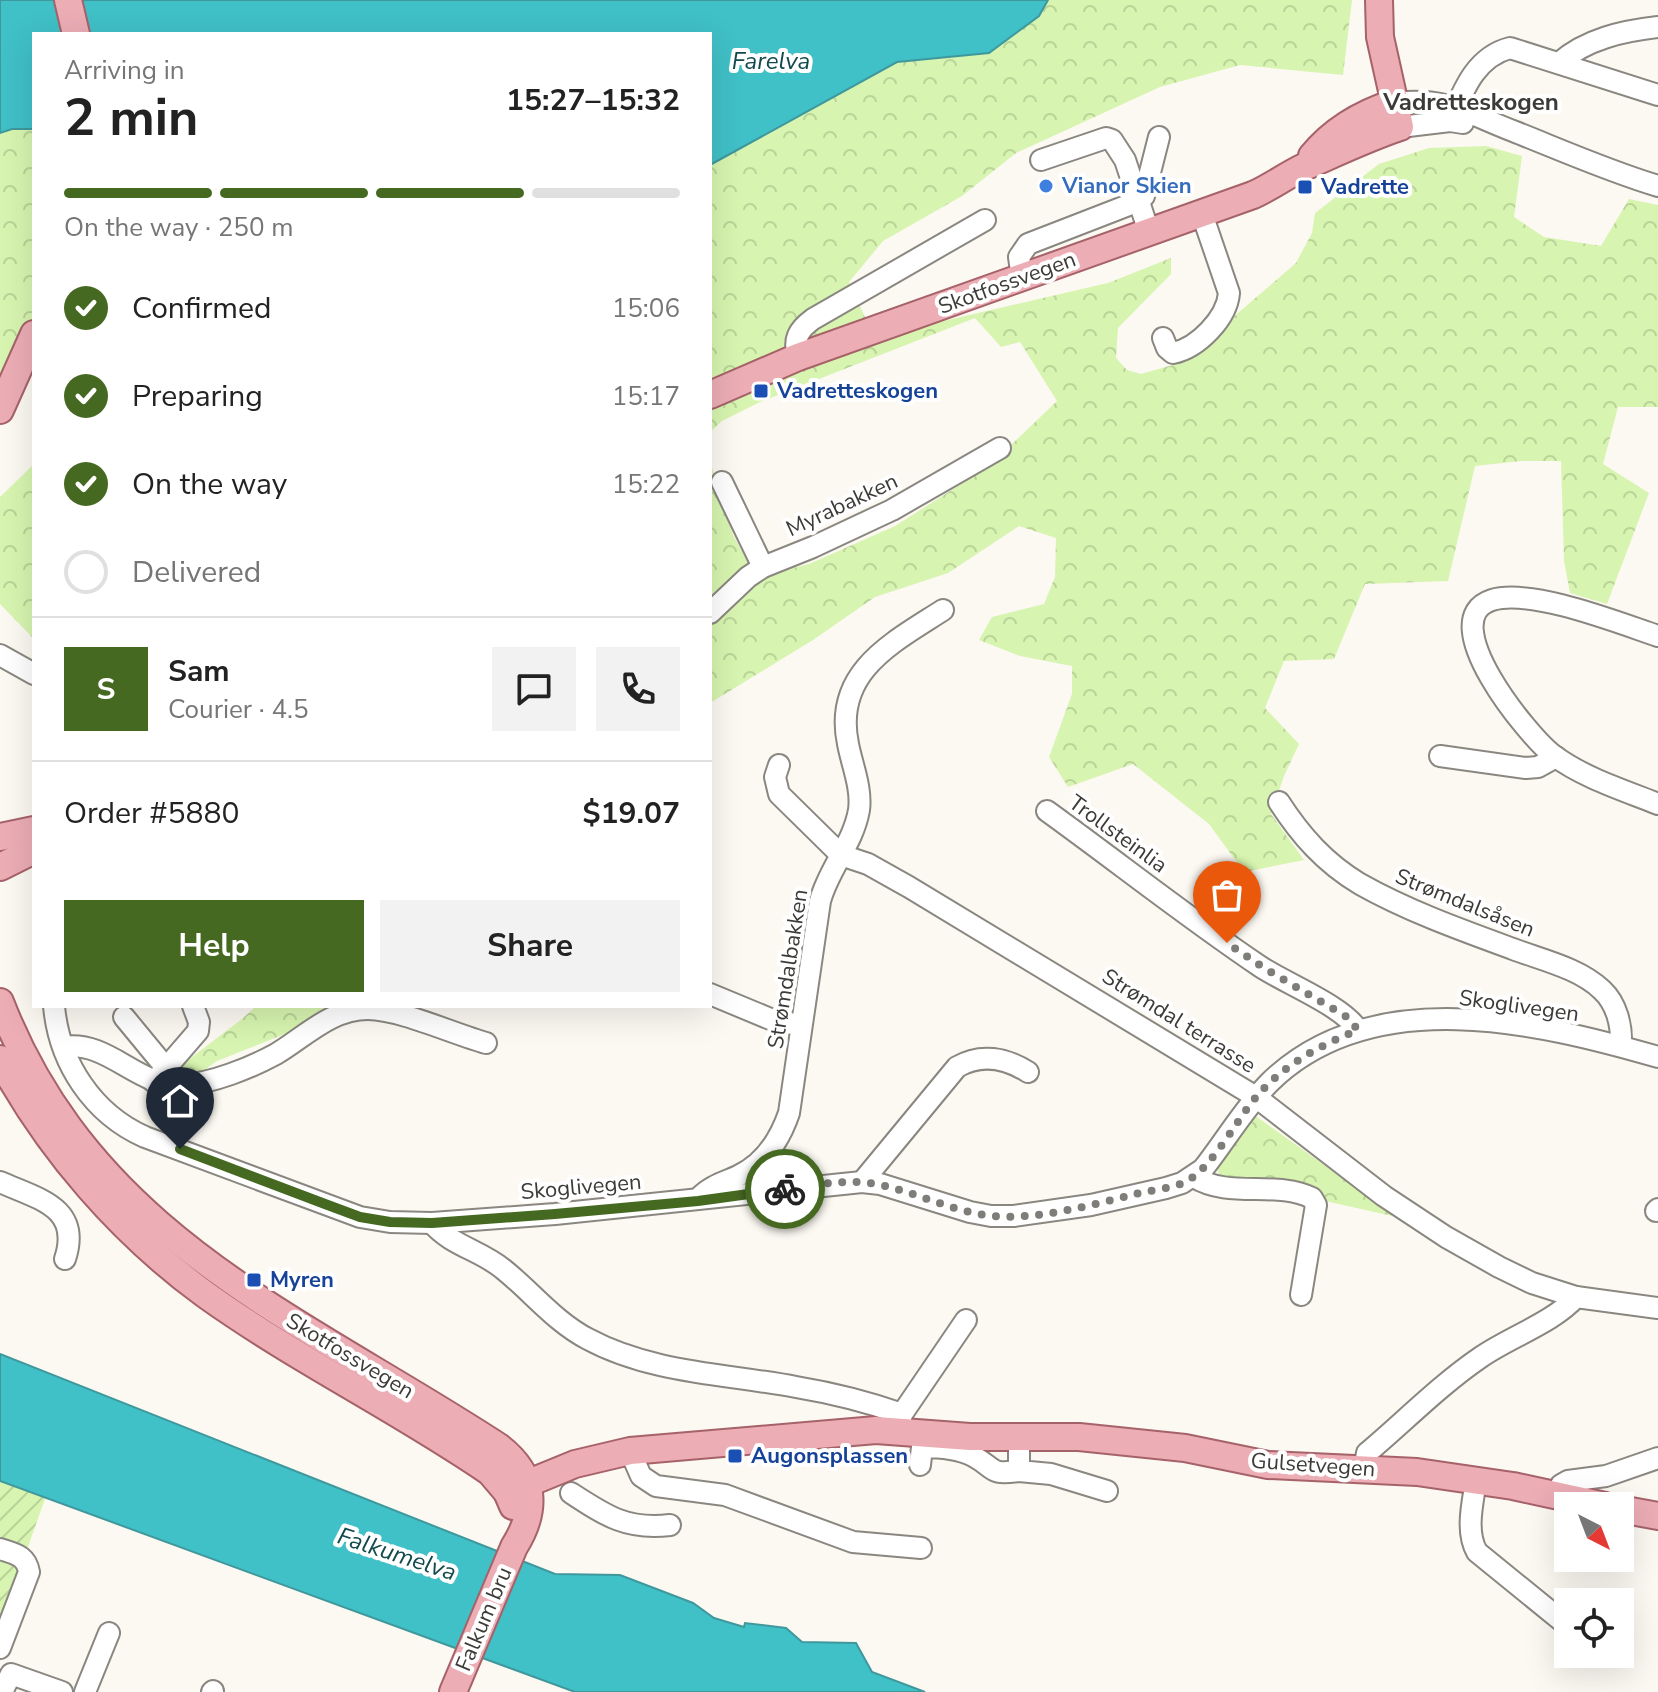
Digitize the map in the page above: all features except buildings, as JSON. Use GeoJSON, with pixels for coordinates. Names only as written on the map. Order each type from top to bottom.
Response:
{"type":"FeatureCollection","features":[{"type":"Feature","properties":{"kind":"main road"},"geometry":{"type":"LineString","coordinates":[[68,0],[76,32]]}},
{"type":"Feature","properties":{"kind":"main road"},"geometry":{"type":"LineString","coordinates":[[1379,0],[1380,37],[1397,115]]}},
{"type":"Feature","properties":{"kind":"main road","name":"Skotfossvegen"},"geometry":{"type":"LineString","coordinates":[[712,394],[798,357],[1253,195],[1302,168],[1372,136],[1397,115]]}},
{"type":"Feature","properties":{"kind":"main road"},"geometry":{"type":"LineString","coordinates":[[0,410],[32,338]]}},
{"type":"Feature","properties":{"kind":"main road"},"geometry":{"type":"LineString","coordinates":[[0,837],[32,830]]}},
{"type":"Feature","properties":{"kind":"main road"},"geometry":{"type":"LineString","coordinates":[[0,867],[32,851]]}},
{"type":"Feature","properties":{"kind":"main road","name":"Skotfossvegen"},"geometry":{"type":"LineString","coordinates":[[0,1002],[38,1082],[68,1127],[139,1209],[188,1250],[251,1295],[499,1447],[521,1469],[517,1487],[245,1321],[177,1272],[118,1218],[70,1164],[36,1118],[0,1059]]}},
{"type":"Feature","properties":{"kind":"main road","name":"Gulsetvegen"},"geometry":{"type":"LineString","coordinates":[[517,1487],[575,1464],[630,1451],[837,1432],[900,1422],[970,1437],[1079,1437],[1185,1448],[1268,1465],[1417,1472],[1554,1495]]}},
{"type":"Feature","properties":{"kind":"main road","name":"Falkum bru"},"geometry":{"type":"LineString","coordinates":[[454,1691],[514,1547],[526,1529],[530,1511],[517,1487]]}},
{"type":"Feature","properties":{"kind":"main road"},"geometry":{"type":"LineString","coordinates":[[1634,1512],[1658,1516]]}},
{"type":"Feature","properties":{"kind":"street"},"geometry":{"type":"LineString","coordinates":[[1559,63],[1579,48],[1597,41],[1628,31],[1658,27]]}},
{"type":"Feature","properties":{"kind":"street"},"geometry":{"type":"LineString","coordinates":[[1453,114],[1473,74],[1483,62],[1501,50],[1519,49],[1658,95]]}},
{"type":"Feature","properties":{"kind":"street"},"geometry":{"type":"LineString","coordinates":[[1397,115],[1453,114],[1499,126],[1658,186]]}},
{"type":"Feature","properties":{"kind":"street"},"geometry":{"type":"LineString","coordinates":[[1022,278],[1019,257],[1028,244],[1139,201],[1144,196],[1159,137]]}},
{"type":"Feature","properties":{"kind":"street"},"geometry":{"type":"LineString","coordinates":[[1041,160],[1106,138],[1112,140],[1125,160],[1149,232]]}},
{"type":"Feature","properties":{"kind":"street"},"geometry":{"type":"LineString","coordinates":[[1163,338],[1173,353],[1185,349],[1217,321],[1228,301],[1229,293],[1202,214]]}},
{"type":"Feature","properties":{"kind":"street"},"geometry":{"type":"LineString","coordinates":[[798,357],[795,346],[797,334],[813,319],[985,220]]}},
{"type":"Feature","properties":{"kind":"street","name":"Myrabakken"},"geometry":{"type":"LineString","coordinates":[[712,611],[763,567],[892,510],[1000,448]]}},
{"type":"Feature","properties":{"kind":"street"},"geometry":{"type":"LineString","coordinates":[[722,482],[763,567]]}},
{"type":"Feature","properties":{"kind":"street"},"geometry":{"type":"LineString","coordinates":[[1658,636],[1593,615],[1517,599],[1488,601],[1478,608],[1472,624],[1472,634],[1486,668],[1520,722],[1542,746],[1599,780],[1658,804]]}},
{"type":"Feature","properties":{"kind":"street","name":"Strømdalbakken"},"geometry":{"type":"LineString","coordinates":[[698,1201],[710,1189],[743,1174],[777,1141],[794,1095],[820,901],[829,873],[851,837],[859,809],[844,720],[849,694],[857,678],[877,656],[943,610]]}},
{"type":"Feature","properties":{"kind":"street"},"geometry":{"type":"LineString","coordinates":[[0,655],[32,673]]}},
{"type":"Feature","properties":{"kind":"street"},"geometry":{"type":"LineString","coordinates":[[1440,756],[1526,768],[1538,767],[1556,757]]}},
{"type":"Feature","properties":{"kind":"street"},"geometry":{"type":"LineString","coordinates":[[779,765],[775,777],[779,794],[841,855]]}},
{"type":"Feature","properties":{"kind":"street","name":"Strømdalsåsen"},"geometry":{"type":"LineString","coordinates":[[1279,802],[1308,843],[1323,858],[1358,882],[1426,915],[1593,982],[1604,992],[1615,1010],[1622,1036],[1621,1046]]}},
{"type":"Feature","properties":{"kind":"street","name":"Trollsteinlia"},"geometry":{"type":"LineString","coordinates":[[1047,811],[1231,946],[1347,1017],[1358,1030]]}},
{"type":"Feature","properties":{"kind":"street","name":"Strømdal terrasse"},"geometry":{"type":"LineString","coordinates":[[841,855],[868,864],[922,895],[1256,1097],[1384,1196],[1446,1237],[1532,1283],[1576,1297],[1658,1308]]}},
{"type":"Feature","properties":{"kind":"street"},"geometry":{"type":"LineString","coordinates":[[712,995],[775,1021],[801,1025]]}},
{"type":"Feature","properties":{"kind":"street","name":"Skoglivegen"},"geometry":{"type":"LineString","coordinates":[[54,1008],[64,1047],[75,1072],[97,1104],[118,1124],[360,1217],[390,1222],[432,1223],[698,1201],[862,1182],[880,1184],[970,1212],[1014,1216],[1091,1205],[1174,1185],[1194,1177],[1271,1081],[1308,1053],[1358,1030],[1396,1022],[1458,1019],[1520,1026],[1621,1046],[1658,1057]]}},
{"type":"Feature","properties":{"kind":"street"},"geometry":{"type":"LineString","coordinates":[[155,1076],[198,1031],[199,1022],[194,1008]]}},
{"type":"Feature","properties":{"kind":"street"},"geometry":{"type":"LineString","coordinates":[[64,1047],[75,1045],[95,1049],[155,1076],[185,1085],[237,1070],[276,1054],[323,1022],[368,1009],[391,1013],[486,1043]]}},
{"type":"Feature","properties":{"kind":"street"},"geometry":{"type":"LineString","coordinates":[[124,1017],[155,1076]]}},
{"type":"Feature","properties":{"kind":"street"},"geometry":{"type":"LineString","coordinates":[[862,1182],[957,1067],[973,1060],[1004,1059],[1028,1072]]}},
{"type":"Feature","properties":{"kind":"street"},"geometry":{"type":"LineString","coordinates":[[1194,1177],[1211,1186],[1297,1193],[1312,1198],[1316,1205],[1301,1295]]}},
{"type":"Feature","properties":{"kind":"street"},"geometry":{"type":"LineString","coordinates":[[0,1182],[55,1208],[63,1217],[70,1234],[65,1259]]}},
{"type":"Feature","properties":{"kind":"street"},"geometry":{"type":"LineString","coordinates":[[432,1223],[444,1234],[502,1268],[576,1333],[608,1349],[652,1362],[841,1396],[900,1422],[966,1320]]}},
{"type":"Feature","properties":{"kind":"street"},"geometry":{"type":"LineString","coordinates":[[1364,1469],[1367,1453],[1456,1376],[1494,1348],[1557,1314],[1576,1297]]}},
{"type":"Feature","properties":{"kind":"street"},"geometry":{"type":"LineString","coordinates":[[1019,1437],[1019,1471]]}},
{"type":"Feature","properties":{"kind":"street"},"geometry":{"type":"LineString","coordinates":[[920,1465],[922,1447],[936,1447],[973,1456],[1000,1473],[1051,1474],[1107,1491]]}},
{"type":"Feature","properties":{"kind":"street"},"geometry":{"type":"LineString","coordinates":[[630,1451],[641,1476],[656,1486],[725,1495],[853,1542],[921,1548]]}},
{"type":"Feature","properties":{"kind":"street"},"geometry":{"type":"LineString","coordinates":[[1558,1492],[1568,1481],[1606,1476],[1658,1458]]}},
{"type":"Feature","properties":{"kind":"street"},"geometry":{"type":"LineString","coordinates":[[1476,1480],[1471,1520],[1477,1552],[1554,1615]]}},
{"type":"Feature","properties":{"kind":"street"},"geometry":{"type":"LineString","coordinates":[[571,1493],[599,1512],[634,1526],[670,1525]]}},
{"type":"Feature","properties":{"kind":"street"},"geometry":{"type":"LineString","coordinates":[[0,1549],[21,1556],[29,1572],[0,1648]]}},
{"type":"Feature","properties":{"kind":"street"},"geometry":{"type":"LineString","coordinates":[[85,1692],[109,1633]]}},
{"type":"Feature","properties":{"kind":"street"},"geometry":{"type":"LineString","coordinates":[[2,1692],[11,1674],[39,1688],[62,1692]]}},
{"type":"Feature","properties":{"kind":"green space"},"geometry":{"type":"Polygon","coordinates":[[[1048,0],[1352,0],[1343,75],[1240,65],[1160,87],[1016,153],[962,196],[883,241],[849,282],[874,337],[1108,283],[1171,258],[1171,274],[1118,328],[1116,358],[1127,370],[1141,374],[1180,363],[1296,263],[1312,233],[1315,213],[1379,164],[1429,148],[1486,146],[1522,156],[1514,217],[1544,237],[1601,246],[1629,199],[1658,205],[1658,407],[1618,407],[1603,464],[1649,493],[1607,604],[1570,593],[1564,561],[1561,461],[1475,466],[1448,581],[1365,584],[1334,659],[1284,661],[1265,708],[1299,744],[1271,814],[1304,860],[1244,872],[1209,824],[1133,764],[1068,787],[1049,757],[1072,694],[1072,666],[1020,656],[979,640],[992,617],[1044,604],[1055,577],[1056,538],[1019,526],[948,573],[875,597],[813,640],[712,702],[712,467],[733,535],[756,577],[809,564],[895,526],[988,467],[1057,401],[1020,342],[1001,347],[975,318],[760,402],[722,421],[712,430],[712,164],[897,62],[989,53],[1039,16],[1048,0]]]}},
{"type":"Feature","properties":{"kind":"green space"},"geometry":{"type":"Polygon","coordinates":[[[12,129],[32,129],[32,370],[0,375],[0,133],[12,129]]]}},
{"type":"Feature","properties":{"kind":"green space"},"geometry":{"type":"Polygon","coordinates":[[[32,466],[32,637],[0,604],[0,497],[32,466]]]}},
{"type":"Feature","properties":{"kind":"green space"},"geometry":{"type":"Polygon","coordinates":[[[254,1008],[350,1008],[217,1061],[158,1103],[167,1076],[254,1008]]]}},
{"type":"Feature","properties":{"kind":"green space"},"geometry":{"type":"Polygon","coordinates":[[[1257,1117],[1397,1217],[1221,1178],[1217,1169],[1249,1119],[1257,1117]]]}},
{"type":"Feature","properties":{"kind":"green space"},"geometry":{"type":"Polygon","coordinates":[[[0,1481],[46,1496],[0,1626],[0,1481]]]}},
{"type":"Feature","properties":{"kind":"water","name":"Farelva"},"geometry":{"type":"Polygon","coordinates":[[[0,0],[1048,0],[1039,16],[989,53],[897,62],[712,164],[712,32],[32,32],[32,129],[12,129],[0,133],[0,0]]]}},
{"type":"Feature","properties":{"kind":"water","name":"Falkumelva"},"geometry":{"type":"Polygon","coordinates":[[[0,1354],[555,1574],[620,1575],[693,1603],[714,1618],[744,1627],[745,1623],[786,1628],[802,1642],[856,1643],[872,1672],[925,1692],[575,1692],[0,1481],[0,1354]]]}},
{"type":"Feature","properties":{"kind":"way so far"},"geometry":{"type":"LineString","coordinates":[[785,1189],[841,1183],[880,1184],[970,1212],[1014,1216],[1091,1205],[1166,1188],[1194,1177],[1271,1081],[1308,1053],[1358,1030],[1347,1017],[1227,943]]}},
{"type":"Feature","properties":{"kind":"place","name":"Vianor Skien"},"geometry":{"type":"Point","coordinates":[1046,186]}},
{"type":"Feature","properties":{"kind":"place","name":"Vadrette"},"geometry":{"type":"Point","coordinates":[1305,187]}},
{"type":"Feature","properties":{"kind":"place","name":"Vadretteskogen"},"geometry":{"type":"Point","coordinates":[761,391]}},
{"type":"Feature","properties":{"kind":"place","name":"Myren"},"geometry":{"type":"Point","coordinates":[254,1280]}},
{"type":"Feature","properties":{"kind":"place","name":"Augonsplassen"},"geometry":{"type":"Point","coordinates":[735,1456]}},
{"type":"Feature","properties":{"kind":"district","name":"Vadretteskogen"},"geometry":{"type":"Point","coordinates":[1471,102]}},
{"type":"Feature","properties":{"kind":"route"},"geometry":{"type":"LineString","coordinates":[[180,1149],[360,1217],[390,1222],[432,1223],[555,1214],[698,1201],[785,1189]]}}]}
